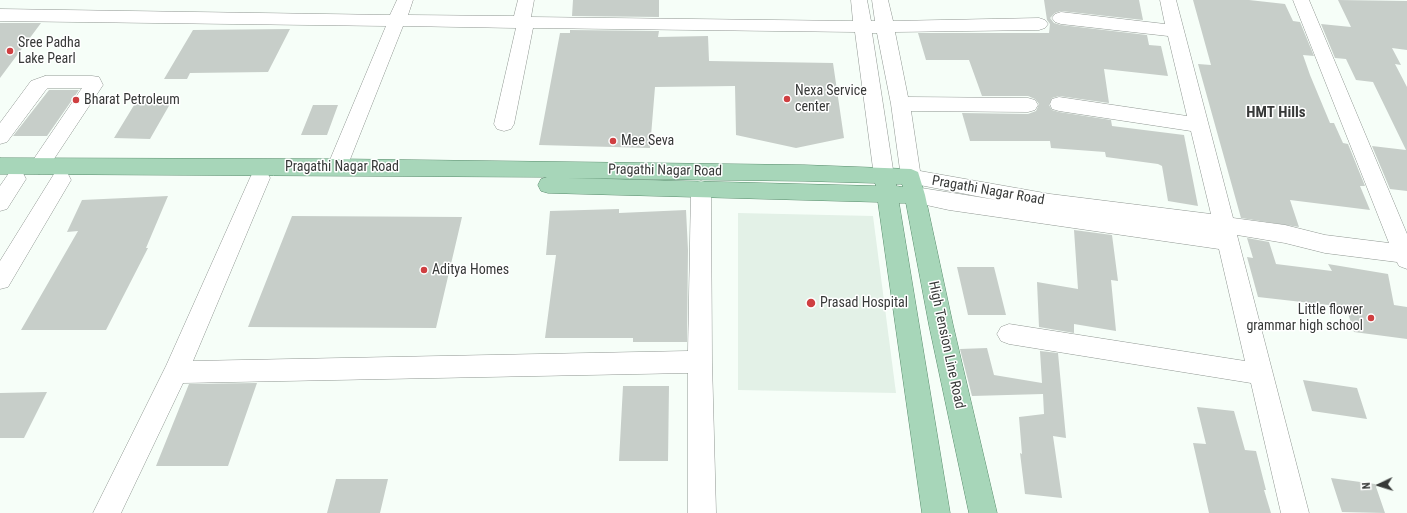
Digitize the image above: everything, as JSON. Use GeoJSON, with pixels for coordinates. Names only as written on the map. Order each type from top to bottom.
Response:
{"type":"FeatureCollection","features":[{"type":"Feature","properties":{"kind":"main road","name":"Pragathi Nagar Road"},"geometry":{"type":"LineString","coordinates":[[0,166],[337,167],[913,186]]}},
{"type":"Feature","properties":{"kind":"main road","name":"Pragathi Nagar Road"},"geometry":{"type":"LineString","coordinates":[[8,179],[61,180],[260,178],[701,189],[886,184]]}},
{"type":"Feature","properties":{"kind":"main road"},"geometry":{"type":"LineString","coordinates":[[886,184],[936,513]]}},
{"type":"Feature","properties":{"kind":"main road","name":"High Tension Line Road"},"geometry":{"type":"LineString","coordinates":[[913,186],[940,325],[983,513]]}},
{"type":"Feature","properties":{"kind":"street"},"geometry":{"type":"LineString","coordinates":[[337,167],[405,0]]}},
{"type":"Feature","properties":{"kind":"street"},"geometry":{"type":"LineString","coordinates":[[504,124],[524,22],[526,0]]}},
{"type":"Feature","properties":{"kind":"street"},"geometry":{"type":"LineString","coordinates":[[859,0],[886,184]]}},
{"type":"Feature","properties":{"kind":"street"},"geometry":{"type":"LineString","coordinates":[[880,0],[900,104],[913,186]]}},
{"type":"Feature","properties":{"kind":"street"},"geometry":{"type":"LineString","coordinates":[[1168,0],[1177,31],[1225,233],[1295,513]]}},
{"type":"Feature","properties":{"kind":"street"},"geometry":{"type":"LineString","coordinates":[[1301,0],[1406,256]]}},
{"type":"Feature","properties":{"kind":"street"},"geometry":{"type":"LineString","coordinates":[[0,15],[863,27],[1039,24]]}},
{"type":"Feature","properties":{"kind":"street"},"geometry":{"type":"LineString","coordinates":[[1061,18],[1177,31]]}},
{"type":"Feature","properties":{"kind":"street"},"geometry":{"type":"LineString","coordinates":[[0,138],[38,86],[45,82],[92,82],[94,85],[39,166]]}},
{"type":"Feature","properties":{"kind":"street"},"geometry":{"type":"LineString","coordinates":[[900,104],[1028,105]]}},
{"type":"Feature","properties":{"kind":"street"},"geometry":{"type":"LineString","coordinates":[[1059,104],[1200,125]]}},
{"type":"Feature","properties":{"kind":"street"},"geometry":{"type":"LineString","coordinates":[[108,513],[176,372],[260,178]]}},
{"type":"Feature","properties":{"kind":"street"},"geometry":{"type":"LineString","coordinates":[[0,203],[8,179]]}},
{"type":"Feature","properties":{"kind":"street"},"geometry":{"type":"LineString","coordinates":[[0,280],[61,180]]}},
{"type":"Feature","properties":{"kind":"street","name":"Pragathi Nagar Road"},"geometry":{"type":"LineString","coordinates":[[913,186],[973,206],[1225,233],[1282,248],[1325,244],[1406,256]]}},
{"type":"Feature","properties":{"kind":"street"},"geometry":{"type":"LineString","coordinates":[[701,189],[700,362],[702,513]]}},
{"type":"Feature","properties":{"kind":"street"},"geometry":{"type":"LineString","coordinates":[[1009,334],[1261,374]]}},
{"type":"Feature","properties":{"kind":"street"},"geometry":{"type":"LineString","coordinates":[[176,372],[700,362]]}},
{"type":"Feature","properties":{"kind":"shaded area","name":"Prasad Hospital"},"geometry":{"type":"Polygon","coordinates":[[[738,213],[873,216],[896,393],[738,390],[738,213]]]}},
{"type":"Feature","properties":{"kind":"building"},"geometry":{"type":"Polygon","coordinates":[[[573,0],[659,0],[659,17],[572,16],[573,0]]]}},
{"type":"Feature","properties":{"kind":"building"},"geometry":{"type":"Polygon","coordinates":[[[1044,0],[1139,0],[1143,20],[1061,11],[1055,13],[1050,18],[1054,23],[1061,25],[1147,35],[1149,45],[1161,46],[1168,76],[1104,69],[1109,103],[1059,96],[1052,98],[1049,105],[1052,110],[1059,112],[1111,120],[1112,126],[1184,135],[1198,206],[1168,201],[1162,166],[1158,164],[1106,157],[1105,152],[1051,148],[1050,141],[970,141],[962,113],[1028,114],[1036,111],[1039,104],[1035,99],[1028,96],[982,96],[969,60],[926,60],[918,33],[1049,33],[1050,24],[1047,20],[1044,0]]]}},
{"type":"Feature","properties":{"kind":"building"},"geometry":{"type":"Polygon","coordinates":[[[1193,0],[1249,0],[1285,4],[1293,21],[1300,22],[1314,56],[1303,55],[1310,75],[1330,123],[1334,123],[1343,143],[1348,144],[1365,186],[1360,186],[1370,210],[1290,200],[1299,227],[1241,218],[1198,64],[1211,65],[1193,0]]]}},
{"type":"Feature","properties":{"kind":"building"},"geometry":{"type":"Polygon","coordinates":[[[1338,0],[1407,1],[1407,50],[1392,48],[1401,65],[1395,64],[1407,87],[1407,191],[1390,189],[1372,146],[1406,150],[1373,82],[1356,80],[1346,59],[1335,58],[1321,24],[1351,27],[1338,0]]]}},
{"type":"Feature","properties":{"kind":"building","name":"Sree Padha Lake Pearl"},"geometry":{"type":"Polygon","coordinates":[[[0,23],[41,23],[0,78],[0,23]]]}},
{"type":"Feature","properties":{"kind":"building"},"geometry":{"type":"Polygon","coordinates":[[[290,29],[268,72],[190,73],[187,79],[164,79],[193,30],[290,29]]]}},
{"type":"Feature","properties":{"kind":"building"},"geometry":{"type":"Polygon","coordinates":[[[570,30],[659,31],[658,37],[708,36],[709,61],[833,63],[844,138],[796,148],[736,135],[735,86],[655,87],[650,148],[539,145],[560,33],[570,33],[570,30]]]}},
{"type":"Feature","properties":{"kind":"building"},"geometry":{"type":"Polygon","coordinates":[[[49,90],[79,90],[47,136],[13,136],[49,90]]]}},
{"type":"Feature","properties":{"kind":"building"},"geometry":{"type":"Polygon","coordinates":[[[139,97],[174,97],[150,139],[114,138],[139,97]]]}},
{"type":"Feature","properties":{"kind":"building"},"geometry":{"type":"Polygon","coordinates":[[[313,105],[338,105],[327,135],[301,135],[313,105]]]}},
{"type":"Feature","properties":{"kind":"building"},"geometry":{"type":"Polygon","coordinates":[[[168,196],[146,248],[148,248],[106,330],[21,330],[78,231],[67,232],[82,200],[168,196]]]}},
{"type":"Feature","properties":{"kind":"building"},"geometry":{"type":"Polygon","coordinates":[[[619,209],[619,213],[686,210],[688,250],[687,342],[633,342],[633,338],[545,338],[556,255],[546,255],[550,211],[619,209]]]}},
{"type":"Feature","properties":{"kind":"building","name":"Aditya Homes"},"geometry":{"type":"Polygon","coordinates":[[[292,216],[462,217],[436,328],[248,327],[292,216]]]}},
{"type":"Feature","properties":{"kind":"building"},"geometry":{"type":"Polygon","coordinates":[[[1074,230],[1112,235],[1118,281],[1111,280],[1116,331],[1074,324],[1074,333],[1039,327],[1037,282],[1078,289],[1074,230]]]}},
{"type":"Feature","properties":{"kind":"building"},"geometry":{"type":"Polygon","coordinates":[[[1247,238],[1269,242],[1276,264],[1332,271],[1328,264],[1388,274],[1394,305],[1407,307],[1407,339],[1354,332],[1346,307],[1258,297],[1247,257],[1253,258],[1247,238]]]}},
{"type":"Feature","properties":{"kind":"building"},"geometry":{"type":"Polygon","coordinates":[[[957,267],[994,267],[1006,315],[968,315],[957,267]]]}},
{"type":"Feature","properties":{"kind":"building"},"geometry":{"type":"Polygon","coordinates":[[[987,348],[994,375],[1042,383],[1040,351],[1058,353],[1066,438],[1053,436],[1062,498],[1025,494],[1020,453],[1022,454],[1019,417],[1044,414],[1043,394],[972,396],[960,349],[987,348]]]}},
{"type":"Feature","properties":{"kind":"building"},"geometry":{"type":"Polygon","coordinates":[[[1303,380],[1357,388],[1367,419],[1312,411],[1303,380]]]}},
{"type":"Feature","properties":{"kind":"building"},"geometry":{"type":"Polygon","coordinates":[[[257,383],[228,466],[156,466],[189,384],[257,383]]]}},
{"type":"Feature","properties":{"kind":"building"},"geometry":{"type":"Polygon","coordinates":[[[623,386],[669,386],[668,461],[619,461],[623,386]]]}},
{"type":"Feature","properties":{"kind":"building"},"geometry":{"type":"Polygon","coordinates":[[[47,392],[24,438],[0,438],[0,393],[47,392]]]}},
{"type":"Feature","properties":{"kind":"building"},"geometry":{"type":"Polygon","coordinates":[[[1197,407],[1234,411],[1245,450],[1256,451],[1266,490],[1264,490],[1271,513],[1209,513],[1193,443],[1206,444],[1197,407]]]}},
{"type":"Feature","properties":{"kind":"building"},"geometry":{"type":"Polygon","coordinates":[[[1331,478],[1375,484],[1385,513],[1342,512],[1331,478]]]}},
{"type":"Feature","properties":{"kind":"building"},"geometry":{"type":"Polygon","coordinates":[[[336,479],[388,479],[380,513],[327,513],[336,479]]]}},
{"type":"Feature","properties":{"kind":"place","name":"Sree Padha Lake Pearl"},"geometry":{"type":"Point","coordinates":[10,51]}},
{"type":"Feature","properties":{"kind":"place","name":"Nexa Service center"},"geometry":{"type":"Point","coordinates":[787,99]}},
{"type":"Feature","properties":{"kind":"place","name":"Bharat Petroleum"},"geometry":{"type":"Point","coordinates":[76,100]}},
{"type":"Feature","properties":{"kind":"place","name":"Mee Seva"},"geometry":{"type":"Point","coordinates":[613,141]}},
{"type":"Feature","properties":{"kind":"place","name":"Aditya Homes"},"geometry":{"type":"Point","coordinates":[424,270]}},
{"type":"Feature","properties":{"kind":"place","name":"Prasad Hospital"},"geometry":{"type":"Point","coordinates":[811,303]}},
{"type":"Feature","properties":{"kind":"place","name":"Little flower grammar high school"},"geometry":{"type":"Point","coordinates":[1371,318]}},
{"type":"Feature","properties":{"kind":"district","name":"HMT Hills"},"geometry":{"type":"Point","coordinates":[1276,113]}}]}
